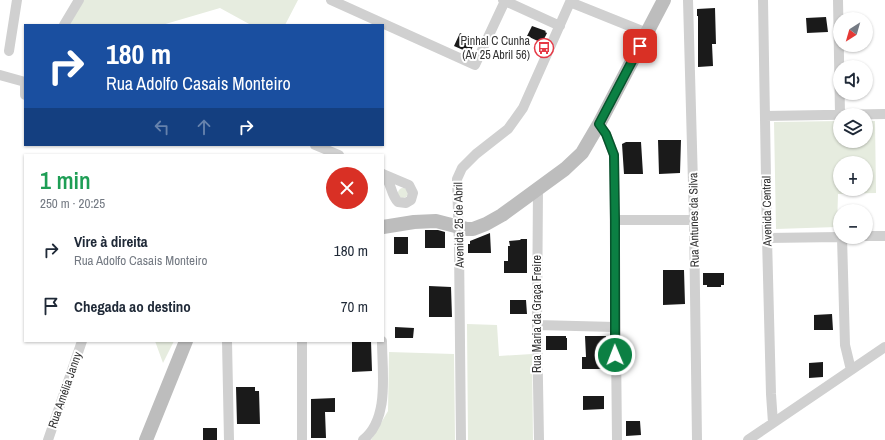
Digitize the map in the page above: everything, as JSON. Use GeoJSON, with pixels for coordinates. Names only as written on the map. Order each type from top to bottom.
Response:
{"type":"FeatureCollection","features":[{"type":"Feature","properties":{"kind":"street"},"geometry":{"type":"LineString","coordinates":[[9,51],[17,0]]}},
{"type":"Feature","properties":{"kind":"street"},"geometry":{"type":"LineString","coordinates":[[65,24],[80,0]]}},
{"type":"Feature","properties":{"kind":"street"},"geometry":{"type":"LineString","coordinates":[[334,1],[475,65],[504,0],[560,26]]}},
{"type":"Feature","properties":{"kind":"street"},"geometry":{"type":"LineString","coordinates":[[384,226],[436,221],[467,229],[473,229],[486,224],[502,214],[565,169],[582,153],[599,124],[664,0]]}},
{"type":"Feature","properties":{"kind":"street","name":"Rua Antunes da Silva"},"geometry":{"type":"LineString","coordinates":[[688,0],[694,220],[697,440]]}},
{"type":"Feature","properties":{"kind":"street","name":"Avenida Central"},"geometry":{"type":"LineString","coordinates":[[763,0],[767,238],[773,423]]}},
{"type":"Feature","properties":{"kind":"street"},"geometry":{"type":"LineString","coordinates":[[838,0],[840,108]]}},
{"type":"Feature","properties":{"kind":"street"},"geometry":{"type":"LineString","coordinates":[[571,1],[646,34]]}},
{"type":"Feature","properties":{"kind":"street","name":"Avenida 25 de Abril"},"geometry":{"type":"LineString","coordinates":[[461,440],[457,179],[459,173],[476,154],[508,129],[522,108],[571,1]]}},
{"type":"Feature","properties":{"kind":"street"},"geometry":{"type":"LineString","coordinates":[[0,74],[24,84]]}},
{"type":"Feature","properties":{"kind":"street"},"geometry":{"type":"LineString","coordinates":[[766,116],[833,114]]}},
{"type":"Feature","properties":{"kind":"street"},"geometry":{"type":"LineString","coordinates":[[873,114],[885,114]]}},
{"type":"Feature","properties":{"kind":"street"},"geometry":{"type":"LineString","coordinates":[[599,124],[606,134],[614,155],[617,440]]}},
{"type":"Feature","properties":{"kind":"street"},"geometry":{"type":"LineString","coordinates":[[317,146],[337,154]]}},
{"type":"Feature","properties":{"kind":"street","name":"Rua Maria da Graça Freire"},"geometry":{"type":"LineString","coordinates":[[538,188],[537,326],[539,440]]}},
{"type":"Feature","properties":{"kind":"street"},"geometry":{"type":"LineString","coordinates":[[615,220],[694,220]]}},
{"type":"Feature","properties":{"kind":"street"},"geometry":{"type":"LineString","coordinates":[[873,236],[885,236]]}},
{"type":"Feature","properties":{"kind":"street"},"geometry":{"type":"LineString","coordinates":[[767,238],[833,237]]}},
{"type":"Feature","properties":{"kind":"street"},"geometry":{"type":"LineString","coordinates":[[841,244],[844,345],[851,370]]}},
{"type":"Feature","properties":{"kind":"street"},"geometry":{"type":"LineString","coordinates":[[537,326],[615,327]]}},
{"type":"Feature","properties":{"kind":"street","name":"Rua Amélia Janny"},"geometry":{"type":"LineString","coordinates":[[48,440],[82,342]]}},
{"type":"Feature","properties":{"kind":"street"},"geometry":{"type":"LineString","coordinates":[[146,440],[186,342]]}},
{"type":"Feature","properties":{"kind":"street"},"geometry":{"type":"LineString","coordinates":[[227,342],[229,440]]}},
{"type":"Feature","properties":{"kind":"street"},"geometry":{"type":"LineString","coordinates":[[302,342],[302,440]]}},
{"type":"Feature","properties":{"kind":"street"},"geometry":{"type":"LineString","coordinates":[[363,440],[375,427],[379,419],[383,400],[382,342]]}},
{"type":"Feature","properties":{"kind":"street"},"geometry":{"type":"LineString","coordinates":[[748,440],[885,347]]}},
{"type":"Feature","properties":{"kind":"shaded area"},"geometry":{"type":"Polygon","coordinates":[[[79,0],[298,0],[286,24],[249,24],[220,8],[165,24],[65,24],[79,0]]]}},
{"type":"Feature","properties":{"kind":"shaded area"},"geometry":{"type":"Polygon","coordinates":[[[833,121],[833,148],[873,148],[873,121],[875,121],[876,193],[873,193],[873,156],[833,156],[833,196],[838,196],[838,204],[833,204],[833,227],[776,229],[774,122],[833,121]]]}},
{"type":"Feature","properties":{"kind":"shaded area"},"geometry":{"type":"Polygon","coordinates":[[[401,188],[405,188],[407,189],[407,197],[401,198],[398,195],[398,191],[401,188]]]}},
{"type":"Feature","properties":{"kind":"shaded area"},"geometry":{"type":"Polygon","coordinates":[[[467,324],[497,325],[499,356],[532,354],[533,440],[468,440],[467,324]]]}},
{"type":"Feature","properties":{"kind":"shaded area"},"geometry":{"type":"Polygon","coordinates":[[[155,342],[174,342],[163,363],[155,342]]]}},
{"type":"Feature","properties":{"kind":"shaded area"},"geometry":{"type":"Polygon","coordinates":[[[389,352],[454,354],[455,440],[371,440],[388,411],[389,352]]]}},
{"type":"Feature","properties":{"kind":"building"},"geometry":{"type":"Polygon","coordinates":[[[715,8],[716,44],[712,44],[713,66],[698,67],[697,9],[715,8]]]}},
{"type":"Feature","properties":{"kind":"building"},"geometry":{"type":"Polygon","coordinates":[[[826,17],[828,32],[807,33],[806,18],[826,17]]]}},
{"type":"Feature","properties":{"kind":"building"},"geometry":{"type":"Polygon","coordinates":[[[532,26],[546,31],[545,32],[547,33],[542,43],[527,36],[532,26]]]}},
{"type":"Feature","properties":{"kind":"building"},"geometry":{"type":"Polygon","coordinates":[[[460,33],[474,40],[471,45],[473,46],[470,53],[454,46],[460,33]]]}},
{"type":"Feature","properties":{"kind":"building"},"geometry":{"type":"Polygon","coordinates":[[[658,140],[681,140],[680,173],[659,174],[658,140]]]}},
{"type":"Feature","properties":{"kind":"building"},"geometry":{"type":"Polygon","coordinates":[[[626,142],[641,142],[643,174],[624,174],[622,144],[626,142]]]}},
{"type":"Feature","properties":{"kind":"building"},"geometry":{"type":"Polygon","coordinates":[[[425,230],[438,230],[445,232],[445,248],[425,248],[425,230]]]}},
{"type":"Feature","properties":{"kind":"building"},"geometry":{"type":"Polygon","coordinates":[[[490,233],[491,253],[468,253],[468,244],[470,244],[470,241],[490,233]]]}},
{"type":"Feature","properties":{"kind":"building"},"geometry":{"type":"Polygon","coordinates":[[[394,237],[408,237],[408,254],[394,254],[394,237]]]}},
{"type":"Feature","properties":{"kind":"building"},"geometry":{"type":"Polygon","coordinates":[[[527,239],[527,273],[504,273],[504,261],[508,261],[508,246],[510,246],[509,241],[527,239]]]}},
{"type":"Feature","properties":{"kind":"building"},"geometry":{"type":"Polygon","coordinates":[[[663,270],[684,270],[685,304],[663,305],[663,270]]]}},
{"type":"Feature","properties":{"kind":"building"},"geometry":{"type":"Polygon","coordinates":[[[703,273],[724,273],[724,285],[721,285],[721,287],[707,287],[707,285],[703,285],[703,273]]]}},
{"type":"Feature","properties":{"kind":"building"},"geometry":{"type":"Polygon","coordinates":[[[429,286],[451,287],[452,317],[429,317],[429,286]]]}},
{"type":"Feature","properties":{"kind":"building"},"geometry":{"type":"Polygon","coordinates":[[[510,300],[526,300],[527,314],[510,314],[510,300]]]}},
{"type":"Feature","properties":{"kind":"building"},"geometry":{"type":"Polygon","coordinates":[[[832,314],[833,330],[814,330],[814,315],[832,314]]]}},
{"type":"Feature","properties":{"kind":"building"},"geometry":{"type":"Polygon","coordinates":[[[395,327],[414,328],[413,338],[395,338],[395,327]]]}},
{"type":"Feature","properties":{"kind":"building"},"geometry":{"type":"Polygon","coordinates":[[[546,336],[566,336],[567,350],[546,350],[546,336]]]}},
{"type":"Feature","properties":{"kind":"building"},"geometry":{"type":"Polygon","coordinates":[[[585,336],[606,336],[606,369],[582,369],[582,357],[586,357],[585,336]]]}},
{"type":"Feature","properties":{"kind":"building"},"geometry":{"type":"Polygon","coordinates":[[[352,342],[371,342],[372,371],[352,372],[352,342]]]}},
{"type":"Feature","properties":{"kind":"building"},"geometry":{"type":"Polygon","coordinates":[[[823,362],[823,377],[809,378],[809,363],[823,362]]]}},
{"type":"Feature","properties":{"kind":"building"},"geometry":{"type":"Polygon","coordinates":[[[236,387],[255,387],[255,391],[259,391],[260,424],[237,424],[236,387]]]}},
{"type":"Feature","properties":{"kind":"building"},"geometry":{"type":"Polygon","coordinates":[[[583,396],[604,396],[604,409],[583,410],[583,396]]]}},
{"type":"Feature","properties":{"kind":"building"},"geometry":{"type":"Polygon","coordinates":[[[335,398],[335,412],[325,412],[326,438],[311,438],[311,399],[335,398]]]}},
{"type":"Feature","properties":{"kind":"building"},"geometry":{"type":"Polygon","coordinates":[[[626,421],[640,421],[641,435],[626,436],[626,421]]]}},
{"type":"Feature","properties":{"kind":"building"},"geometry":{"type":"Polygon","coordinates":[[[203,428],[217,428],[217,440],[203,440],[203,428]]]}},
{"type":"Feature","properties":{"kind":"place","name":"Pinhal C Cunha (Av 25 Abril 56)"},"geometry":{"type":"Point","coordinates":[544,48]}},
{"type":"Feature","properties":{"kind":"route"},"geometry":{"type":"LineString","coordinates":[[615,355],[614,155],[610,142],[599,124],[640,46]]}}]}
